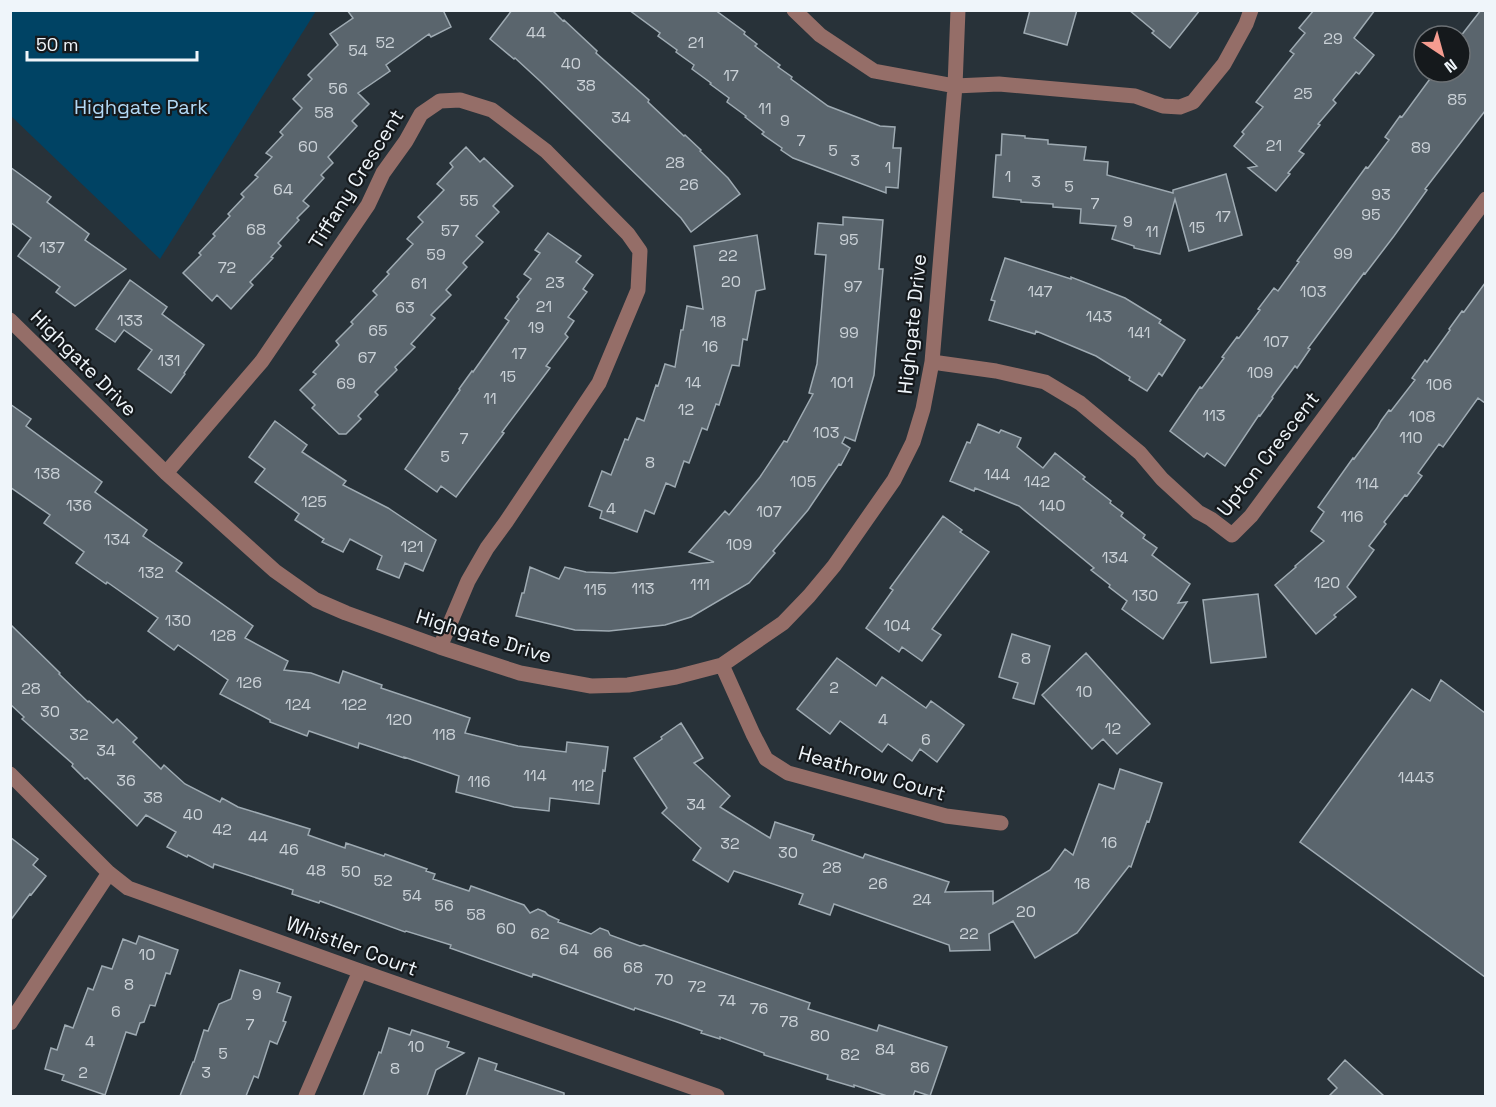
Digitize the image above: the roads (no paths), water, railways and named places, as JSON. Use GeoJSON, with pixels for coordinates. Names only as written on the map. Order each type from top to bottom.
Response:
{"type":"FeatureCollection","features":[{"type":"Feature","properties":{"kind":"street"},"geometry":{"type":"LineString","coordinates":[[794,10],[820,35],[874,71],[955,86],[999,84],[1136,96],[1163,106],[1180,107],[1193,102],[1224,64],[1251,10]]}},
{"type":"Feature","properties":{"kind":"street","name":"Highgate Drive"},"geometry":{"type":"LineString","coordinates":[[10,320],[166,473],[276,571],[316,600],[346,613],[520,673],[591,686],[628,685],[676,677],[722,665],[783,623],[809,596],[841,557],[894,480],[913,442],[923,409],[932,362],[955,86],[958,10]]}},
{"type":"Feature","properties":{"kind":"street","name":"Tiffany Crescent"},"geometry":{"type":"LineString","coordinates":[[166,473],[262,361],[368,205],[383,173],[406,141],[421,114],[440,101],[460,99],[492,110],[546,151],[628,234],[640,251],[638,290],[599,383],[487,548],[468,581],[440,646]]}},
{"type":"Feature","properties":{"kind":"street","name":"Upton Crescent"},"geometry":{"type":"LineString","coordinates":[[932,362],[996,371],[1045,382],[1080,403],[1140,453],[1162,479],[1198,512],[1232,535],[1251,516],[1485,199]]}},
{"type":"Feature","properties":{"kind":"street","name":"Heathrow Court"},"geometry":{"type":"LineString","coordinates":[[722,665],[766,759],[788,772],[946,816],[1000,823]]}},
{"type":"Feature","properties":{"kind":"street","name":"Whistler Court"},"geometry":{"type":"LineString","coordinates":[[10,774],[109,873],[128,888],[717,1096]]}},
{"type":"Feature","properties":{"kind":"street"},"geometry":{"type":"LineString","coordinates":[[10,1023],[109,873]]}},
{"type":"Feature","properties":{"kind":"street"},"geometry":{"type":"LineString","coordinates":[[306,1096],[360,971]]}},
{"type":"Feature","properties":{"kind":"park label","name":"Highgate Park"},"geometry":{"type":"Point","coordinates":[141,107]}}]}
